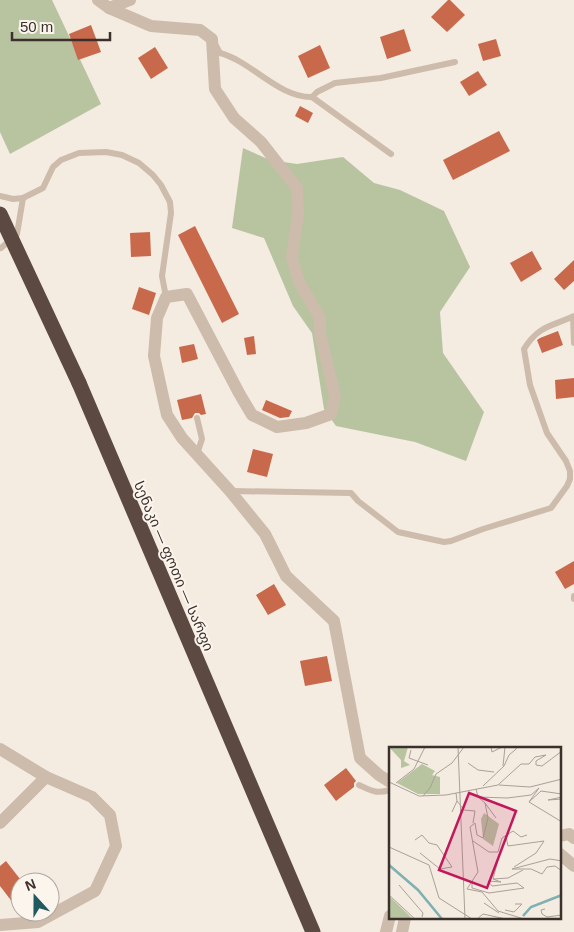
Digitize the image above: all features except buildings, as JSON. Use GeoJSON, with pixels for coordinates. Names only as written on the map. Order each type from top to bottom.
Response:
{"type":"FeatureCollection","features":[{"type":"Feature","properties":{"kind":"highway","name":"სენაკი — ფოთი — სარფი"},"geometry":{"type":"LineString","coordinates":[[0,214],[79,383],[313,932]]}},
{"type":"Feature","properties":{"kind":"street"},"geometry":{"type":"LineString","coordinates":[[104,4],[130,0]]}},
{"type":"Feature","properties":{"kind":"street"},"geometry":{"type":"LineString","coordinates":[[104,4],[151,26],[200,30],[212,39],[215,89],[234,118],[261,142],[297,188],[298,214],[292,257],[299,282],[320,318],[320,332],[335,396],[331,414],[306,423],[277,427],[252,415],[187,294],[166,297],[156,318],[154,356],[167,415],[182,438],[230,491],[265,534],[286,576],[334,621],[360,758],[378,776],[389,782]]}},
{"type":"Feature","properties":{"kind":"street"},"geometry":{"type":"LineString","coordinates":[[0,749],[46,777],[92,796],[110,816],[116,846],[95,892],[38,922],[0,924]]}},
{"type":"Feature","properties":{"kind":"street"},"geometry":{"type":"LineString","coordinates":[[0,823],[46,777]]}},
{"type":"Feature","properties":{"kind":"street"},"geometry":{"type":"LineString","coordinates":[[562,836],[569,834],[574,838]]}},
{"type":"Feature","properties":{"kind":"street"},"geometry":{"type":"LineString","coordinates":[[562,856],[574,866]]}},
{"type":"Feature","properties":{"kind":"lane"},"geometry":{"type":"LineString","coordinates":[[212,39],[220,53],[230,56],[277,86],[302,98],[312,97],[317,92],[336,83],[381,78],[455,62]]}},
{"type":"Feature","properties":{"kind":"lane"},"geometry":{"type":"LineString","coordinates":[[312,97],[391,154]]}},
{"type":"Feature","properties":{"kind":"lane"},"geometry":{"type":"LineString","coordinates":[[0,196],[13,199],[23,198],[43,188],[53,167],[61,160],[79,153],[106,152],[122,155],[139,163],[154,175],[170,202],[171,213],[162,276],[166,297]]}},
{"type":"Feature","properties":{"kind":"lane"},"geometry":{"type":"LineString","coordinates":[[1,248],[17,234],[23,198]]}},
{"type":"Feature","properties":{"kind":"lane"},"geometry":{"type":"LineString","coordinates":[[230,491],[350,493],[358,502],[398,532],[444,542],[551,508],[567,486],[570,479],[570,471],[566,461],[547,433],[530,385],[524,349],[538,331],[573,317],[574,343]]}},
{"type":"Feature","properties":{"kind":"lane"},"geometry":{"type":"LineString","coordinates":[[197,418],[202,439],[197,454]]}},
{"type":"Feature","properties":{"kind":"lane"},"geometry":{"type":"LineString","coordinates":[[359,785],[373,792],[380,793],[389,790]]}},
{"type":"Feature","properties":{"kind":"green space"},"geometry":{"type":"Polygon","coordinates":[[[0,0],[52,0],[101,104],[10,154],[0,132],[0,0]]]}},
{"type":"Feature","properties":{"kind":"green space"},"geometry":{"type":"Polygon","coordinates":[[[243,148],[270,160],[297,164],[343,157],[374,183],[400,190],[444,211],[470,267],[440,312],[443,353],[484,412],[466,461],[415,442],[336,426],[324,409],[312,333],[293,306],[264,238],[232,228],[243,148]]]}}]}
